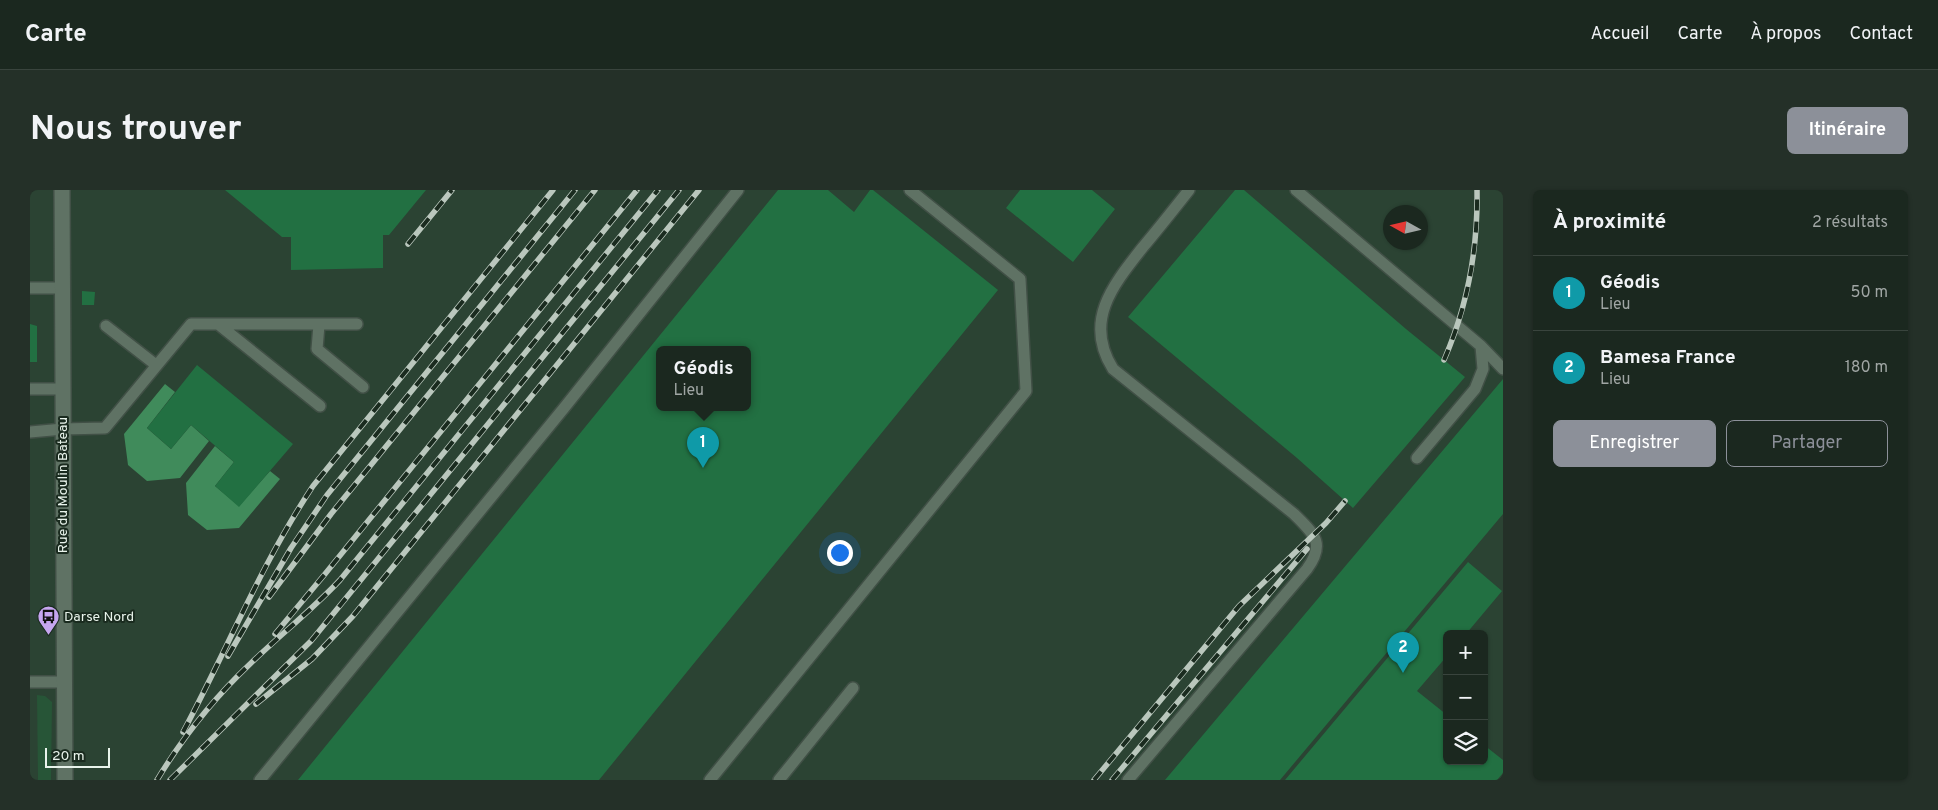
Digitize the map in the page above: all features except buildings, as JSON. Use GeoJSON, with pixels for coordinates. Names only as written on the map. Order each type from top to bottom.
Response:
{"type":"FeatureCollection","features":[{"type":"Feature","properties":{"kind":"street","name":"Rue du Moulin Bateau"},"geometry":{"type":"LineString","coordinates":[[62,190],[64,780]]}},
{"type":"Feature","properties":{"kind":"lane"},"geometry":{"type":"LineString","coordinates":[[260,780],[564,408],[738,190]]}},
{"type":"Feature","properties":{"kind":"lane"},"geometry":{"type":"LineString","coordinates":[[710,780],[1026,391],[1020,279],[910,190]]}},
{"type":"Feature","properties":{"kind":"lane"},"geometry":{"type":"LineString","coordinates":[[1128,780],[1307,569],[1318,546],[1314,535],[1294,514],[1113,369],[1104,355],[1100,339],[1100,324],[1103,308],[1112,290],[1122,273],[1189,190]]}},
{"type":"Feature","properties":{"kind":"lane"},"geometry":{"type":"LineString","coordinates":[[1296,190],[1481,346],[1503,369]]}},
{"type":"Feature","properties":{"kind":"lane"},"geometry":{"type":"LineString","coordinates":[[30,288],[62,288]]}},
{"type":"Feature","properties":{"kind":"lane"},"geometry":{"type":"LineString","coordinates":[[30,432],[105,428],[191,324],[357,324]]}},
{"type":"Feature","properties":{"kind":"lane"},"geometry":{"type":"LineString","coordinates":[[218,324],[320,406]]}},
{"type":"Feature","properties":{"kind":"lane"},"geometry":{"type":"LineString","coordinates":[[319,325],[317,350],[363,387]]}},
{"type":"Feature","properties":{"kind":"lane"},"geometry":{"type":"LineString","coordinates":[[106,326],[156,366]]}},
{"type":"Feature","properties":{"kind":"lane"},"geometry":{"type":"LineString","coordinates":[[1417,458],[1475,389],[1483,369],[1481,346]]}},
{"type":"Feature","properties":{"kind":"lane"},"geometry":{"type":"LineString","coordinates":[[30,389],[63,389]]}},
{"type":"Feature","properties":{"kind":"lane"},"geometry":{"type":"LineString","coordinates":[[30,682],[64,682]]}},
{"type":"Feature","properties":{"kind":"lane"},"geometry":{"type":"LineString","coordinates":[[779,780],[853,688]]}},
{"type":"Feature","properties":{"kind":"shaded area"},"geometry":{"type":"Polygon","coordinates":[[[30,190],[1503,190],[1503,780],[30,780],[30,190]]]}},
{"type":"Feature","properties":{"kind":"shaded area"},"geometry":{"type":"Polygon","coordinates":[[[165,384],[175,392],[147,428],[171,449],[191,425],[209,441],[180,478],[147,481],[128,465],[124,434],[165,384]]]}},
{"type":"Feature","properties":{"kind":"shaded area"},"geometry":{"type":"Polygon","coordinates":[[[215,446],[234,462],[215,486],[239,506],[270,471],[280,479],[239,528],[207,530],[188,515],[186,483],[215,446]]]}},
{"type":"Feature","properties":{"kind":"shaded area"},"geometry":{"type":"Polygon","coordinates":[[[37,695],[45,696],[52,702],[51,780],[38,780],[37,695]]]}},
{"type":"Feature","properties":{"kind":"railway"},"geometry":{"type":"LineString","coordinates":[[408,244],[452,190]]}},
{"type":"Feature","properties":{"kind":"railway"},"geometry":{"type":"LineString","coordinates":[[183,732],[261,576],[313,486],[553,190]]}},
{"type":"Feature","properties":{"kind":"railway"},"geometry":{"type":"LineString","coordinates":[[228,656],[291,548],[327,495],[575,190]]}},
{"type":"Feature","properties":{"kind":"railway"},"geometry":{"type":"LineString","coordinates":[[269,597],[331,514],[595,190]]}},
{"type":"Feature","properties":{"kind":"railway"},"geometry":{"type":"LineString","coordinates":[[275,634],[637,190]]}},
{"type":"Feature","properties":{"kind":"railway"},"geometry":{"type":"LineString","coordinates":[[157,780],[188,733],[224,690],[340,580],[658,190]]}},
{"type":"Feature","properties":{"kind":"railway"},"geometry":{"type":"LineString","coordinates":[[170,780],[311,641],[679,190]]}},
{"type":"Feature","properties":{"kind":"railway"},"geometry":{"type":"LineString","coordinates":[[256,704],[312,659],[353,616],[699,190]]}},
{"type":"Feature","properties":{"kind":"railway"},"geometry":{"type":"LineString","coordinates":[[1444,360],[1459,319],[1470,277],[1476,234],[1477,190]]}},
{"type":"Feature","properties":{"kind":"railway"},"geometry":{"type":"LineString","coordinates":[[1094,780],[1239,606],[1326,523],[1345,501]]}},
{"type":"Feature","properties":{"kind":"railway"},"geometry":{"type":"LineString","coordinates":[[1112,780],[1307,549]]}},
{"type":"Feature","properties":{"kind":"place","name":"Géodis"},"geometry":{"type":"Point","coordinates":[703,468]}},
{"type":"Feature","properties":{"kind":"place","name":"Darse Nord"},"geometry":{"type":"Point","coordinates":[48,636]}},
{"type":"Feature","properties":{"kind":"place","name":"Bamesa France"},"geometry":{"type":"Point","coordinates":[1403,673]}}]}
